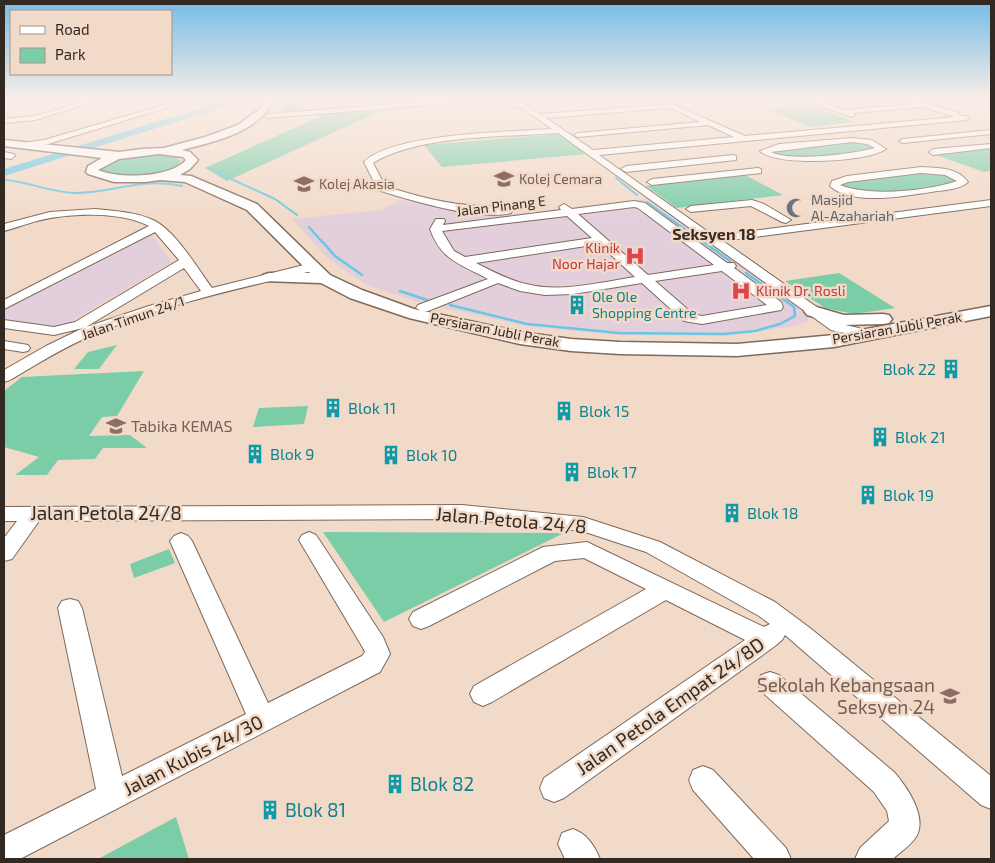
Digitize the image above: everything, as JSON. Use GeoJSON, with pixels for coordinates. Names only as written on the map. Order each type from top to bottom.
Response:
{"type":"FeatureCollection","features":[{"type":"Feature","properties":{"kind":"main road"},"geometry":{"type":"LineString","coordinates":[[147,152],[188,146],[204,140]]}},
{"type":"Feature","properties":{"kind":"main road"},"geometry":{"type":"LineString","coordinates":[[124,154],[99,163],[92,168],[92,172],[97,176],[108,179],[158,176],[185,168],[194,148],[214,140]]}},
{"type":"Feature","properties":{"kind":"main road"},"geometry":{"type":"LineString","coordinates":[[4,143],[43,147],[99,163]]}},
{"type":"Feature","properties":{"kind":"main road"},"geometry":{"type":"LineString","coordinates":[[6,153],[43,147]]}},
{"type":"Feature","properties":{"kind":"main road"},"geometry":{"type":"LineString","coordinates":[[76,155],[170,151],[189,159]]}},
{"type":"Feature","properties":{"kind":"main road","name":"Persiaran Jubli Perak"},"geometry":{"type":"LineString","coordinates":[[189,159],[206,178],[263,203],[276,211],[311,262],[340,272],[368,289],[423,308],[465,320],[528,332],[619,341],[731,340],[836,327],[991,302]]}},
{"type":"Feature","properties":{"kind":"main road","name":"Persiaran Jubli Perak"},"geometry":{"type":"LineString","coordinates":[[158,176],[187,179],[252,207],[311,262],[356,294],[409,313],[520,338],[571,345],[620,348],[737,350],[834,341],[991,311]]}},
{"type":"Feature","properties":{"kind":"main road"},"geometry":{"type":"LineString","coordinates":[[269,278],[311,262]]}},
{"type":"Feature","properties":{"kind":"main road"},"geometry":{"type":"LineString","coordinates":[[269,278],[281,270],[311,262]]}},
{"type":"Feature","properties":{"kind":"main road"},"geometry":{"type":"LineString","coordinates":[[783,334],[804,329],[814,323],[813,311],[844,320],[884,319]]}},
{"type":"Feature","properties":{"kind":"street"},"geometry":{"type":"LineString","coordinates":[[43,147],[64,140]]}},
{"type":"Feature","properties":{"kind":"street"},"geometry":{"type":"LineString","coordinates":[[455,140],[413,144],[375,157],[368,162],[381,188],[416,199],[458,208],[509,212],[641,205],[776,305],[774,309],[738,316],[702,320],[689,318],[568,210]]}},
{"type":"Feature","properties":{"kind":"street"},"geometry":{"type":"LineString","coordinates":[[578,140],[595,149],[653,196],[714,234],[748,263],[836,327],[866,334]]}},
{"type":"Feature","properties":{"kind":"street"},"geometry":{"type":"LineString","coordinates":[[659,140],[688,163],[711,176]]}},
{"type":"Feature","properties":{"kind":"street"},"geometry":{"type":"LineString","coordinates":[[613,155],[694,140]]}},
{"type":"Feature","properties":{"kind":"street"},"geometry":{"type":"LineString","coordinates":[[595,149],[726,140]]}},
{"type":"Feature","properties":{"kind":"street"},"geometry":{"type":"LineString","coordinates":[[801,140],[809,144]]}},
{"type":"Feature","properties":{"kind":"street"},"geometry":{"type":"LineString","coordinates":[[849,140],[770,148],[764,151],[766,154],[782,159],[805,160],[882,149],[869,142],[854,140]]}},
{"type":"Feature","properties":{"kind":"street"},"geometry":{"type":"LineString","coordinates":[[903,141],[910,140]]}},
{"type":"Feature","properties":{"kind":"street"},"geometry":{"type":"LineString","coordinates":[[967,140],[987,146]]}},
{"type":"Feature","properties":{"kind":"street"},"geometry":{"type":"LineString","coordinates":[[665,145],[708,146]]}},
{"type":"Feature","properties":{"kind":"street"},"geometry":{"type":"LineString","coordinates":[[933,152],[987,146]]}},
{"type":"Feature","properties":{"kind":"street"},"geometry":{"type":"LineString","coordinates":[[626,169],[733,158]]}},
{"type":"Feature","properties":{"kind":"street"},"geometry":{"type":"LineString","coordinates":[[917,190],[951,186],[963,182],[960,177],[948,173],[921,170],[847,179],[835,183],[835,186],[848,192],[867,195],[917,190],[959,207]]}},
{"type":"Feature","properties":{"kind":"street"},"geometry":{"type":"LineString","coordinates":[[652,182],[758,171]]}},
{"type":"Feature","properties":{"kind":"street"},"geometry":{"type":"LineString","coordinates":[[568,210],[653,196]]}},
{"type":"Feature","properties":{"kind":"street"},"geometry":{"type":"LineString","coordinates":[[714,234],[786,220],[944,201]]}},
{"type":"Feature","properties":{"kind":"street"},"geometry":{"type":"LineString","coordinates":[[691,210],[748,203],[760,206],[786,220]]}},
{"type":"Feature","properties":{"kind":"street"},"geometry":{"type":"LineString","coordinates":[[714,234],[991,203]]}},
{"type":"Feature","properties":{"kind":"street"},"geometry":{"type":"LineString","coordinates":[[458,208],[437,223],[434,229],[441,243],[450,254],[498,279],[525,288],[559,291],[748,263]]}},
{"type":"Feature","properties":{"kind":"street","name":"Jalan Pinang E"},"geometry":{"type":"LineString","coordinates":[[434,229],[568,210]]}},
{"type":"Feature","properties":{"kind":"street"},"geometry":{"type":"LineString","coordinates":[[4,228],[40,216],[74,211],[107,212],[144,220],[156,227],[209,293]]}},
{"type":"Feature","properties":{"kind":"street"},"geometry":{"type":"LineString","coordinates":[[4,305],[156,227]]}},
{"type":"Feature","properties":{"kind":"street"},"geometry":{"type":"LineString","coordinates":[[464,261],[602,240]]}},
{"type":"Feature","properties":{"kind":"street"},"geometry":{"type":"LineString","coordinates":[[4,324],[54,331],[80,325],[184,262]]}},
{"type":"Feature","properties":{"kind":"street","name":"Jalan Timun 24/1"},"geometry":{"type":"LineString","coordinates":[[4,377],[40,355],[101,327],[209,293],[269,278]]}},
{"type":"Feature","properties":{"kind":"street"},"geometry":{"type":"LineString","coordinates":[[423,308],[498,279]]}},
{"type":"Feature","properties":{"kind":"street"},"geometry":{"type":"LineString","coordinates":[[4,345],[23,348]]}},
{"type":"Feature","properties":{"kind":"street","name":"Jalan Petola 24/8"},"geometry":{"type":"LineString","coordinates":[[4,514],[462,512],[583,524],[653,547],[767,609],[776,631],[991,795]]}},
{"type":"Feature","properties":{"kind":"street"},"geometry":{"type":"LineString","coordinates":[[6,545],[33,514]]}},
{"type":"Feature","properties":{"kind":"street","name":"Jalan Kubis 24/30"},"geometry":{"type":"LineString","coordinates":[[4,851],[371,664],[378,654],[374,644],[309,540]]}},
{"type":"Feature","properties":{"kind":"street"},"geometry":{"type":"LineString","coordinates":[[181,541],[262,720]]}},
{"type":"Feature","properties":{"kind":"street"},"geometry":{"type":"LineString","coordinates":[[420,619],[551,553],[587,550],[666,589],[776,631]]}},
{"type":"Feature","properties":{"kind":"street"},"geometry":{"type":"LineString","coordinates":[[483,694],[666,589]]}},
{"type":"Feature","properties":{"kind":"street"},"geometry":{"type":"LineString","coordinates":[[70,608],[112,796]]}},
{"type":"Feature","properties":{"kind":"street","name":"Jalan Petola Empat 24/8D"},"geometry":{"type":"LineString","coordinates":[[554,788],[776,631]]}},
{"type":"Feature","properties":{"kind":"street"},"geometry":{"type":"LineString","coordinates":[[770,683],[884,782],[896,797],[903,810],[905,827],[871,859]]}},
{"type":"Feature","properties":{"kind":"street"},"geometry":{"type":"LineString","coordinates":[[702,780],[775,859]]}},
{"type":"Feature","properties":{"kind":"shaded area"},"geometry":{"type":"Polygon","coordinates":[[[645,199],[651,200],[804,308],[809,315],[808,321],[796,326],[725,336],[619,335],[526,326],[421,303],[369,286],[344,270],[323,253],[292,219],[381,210],[401,200],[467,212],[511,214],[645,199]]]}},
{"type":"Feature","properties":{"kind":"shaded area"},"geometry":{"type":"Polygon","coordinates":[[[150,233],[172,262],[58,329],[4,319],[4,309],[150,233]]]}},
{"type":"Feature","properties":{"kind":"green space"},"geometry":{"type":"Polygon","coordinates":[[[267,140],[316,140],[227,181],[205,168],[267,140]]]}},
{"type":"Feature","properties":{"kind":"green space"},"geometry":{"type":"Polygon","coordinates":[[[482,140],[568,140],[587,154],[442,167],[424,145],[482,140]]]}},
{"type":"Feature","properties":{"kind":"green space"},"geometry":{"type":"Polygon","coordinates":[[[857,142],[876,147],[875,151],[791,159],[774,153],[780,150],[857,142]]]}},
{"type":"Feature","properties":{"kind":"green space"},"geometry":{"type":"Polygon","coordinates":[[[991,147],[991,171],[984,172],[933,154],[991,147]]]}},
{"type":"Feature","properties":{"kind":"green space"},"geometry":{"type":"Polygon","coordinates":[[[140,154],[173,155],[181,161],[167,171],[142,176],[117,175],[100,170],[101,167],[115,159],[140,154]]]}},
{"type":"Feature","properties":{"kind":"green space"},"geometry":{"type":"Polygon","coordinates":[[[922,171],[938,172],[958,178],[956,184],[873,194],[838,186],[842,181],[922,171]]]}},
{"type":"Feature","properties":{"kind":"green space"},"geometry":{"type":"Polygon","coordinates":[[[745,175],[783,195],[677,208],[646,186],[745,175]]]}},
{"type":"Feature","properties":{"kind":"green space"},"geometry":{"type":"Polygon","coordinates":[[[839,273],[895,308],[854,314],[825,308],[785,281],[839,273]]]}},
{"type":"Feature","properties":{"kind":"green space"},"geometry":{"type":"Polygon","coordinates":[[[117,345],[99,369],[74,369],[88,352],[117,345]]]}},
{"type":"Feature","properties":{"kind":"green space"},"geometry":{"type":"Polygon","coordinates":[[[144,371],[117,416],[102,417],[89,436],[130,435],[147,448],[103,448],[95,459],[58,460],[47,475],[15,475],[39,457],[4,447],[4,391],[22,377],[144,371]]]}},
{"type":"Feature","properties":{"kind":"green space"},"geometry":{"type":"Polygon","coordinates":[[[308,406],[304,424],[253,427],[259,408],[308,406]]]}},
{"type":"Feature","properties":{"kind":"green space"},"geometry":{"type":"Polygon","coordinates":[[[323,532],[564,533],[384,622],[323,532]]]}},
{"type":"Feature","properties":{"kind":"green space"},"geometry":{"type":"Polygon","coordinates":[[[169,549],[175,563],[134,578],[130,564],[169,549]]]}},
{"type":"Feature","properties":{"kind":"green space"},"geometry":{"type":"Polygon","coordinates":[[[176,817],[189,859],[98,859],[176,817]]]}},
{"type":"Feature","properties":{"kind":"water"},"geometry":{"type":"Polygon","coordinates":[[[97,140],[118,140],[4,176],[4,169],[97,140]]]}},
{"type":"Feature","properties":{"kind":"waterway"},"geometry":{"type":"LineString","coordinates":[[218,173],[275,199],[297,215]]}},
{"type":"Feature","properties":{"kind":"waterway"},"geometry":{"type":"LineString","coordinates":[[616,178],[637,195]]}},
{"type":"Feature","properties":{"kind":"waterway"},"geometry":{"type":"LineString","coordinates":[[4,180],[76,193],[154,183],[182,186]]}},
{"type":"Feature","properties":{"kind":"waterway"},"geometry":{"type":"LineString","coordinates":[[647,202],[703,242]]}},
{"type":"Feature","properties":{"kind":"waterway"},"geometry":{"type":"LineString","coordinates":[[309,227],[322,242]]}},
{"type":"Feature","properties":{"kind":"waterway"},"geometry":{"type":"LineString","coordinates":[[321,240],[335,256],[362,275]]}},
{"type":"Feature","properties":{"kind":"waterway"},"geometry":{"type":"LineString","coordinates":[[701,240],[730,261]]}},
{"type":"Feature","properties":{"kind":"waterway"},"geometry":{"type":"LineString","coordinates":[[450,305],[527,324],[619,333],[724,334],[755,331],[780,324],[795,316],[794,307],[746,273]]}},
{"type":"Feature","properties":{"kind":"waterway"},"geometry":{"type":"LineString","coordinates":[[400,291],[427,300]]}},
{"type":"Feature","properties":{"kind":"place","name":"Kolej Cemara"},"geometry":{"type":"Point","coordinates":[504,179]}},
{"type":"Feature","properties":{"kind":"place","name":"Kolej Akasia"},"geometry":{"type":"Point","coordinates":[304,184]}},
{"type":"Feature","properties":{"kind":"place","name":"Masjid Al-Azahariah"},"geometry":{"type":"Point","coordinates":[796,208]}},
{"type":"Feature","properties":{"kind":"place","name":"Klinik Noor Hajar"},"geometry":{"type":"Point","coordinates":[635,256]}},
{"type":"Feature","properties":{"kind":"place","name":"Klinik Dr. Rosli"},"geometry":{"type":"Point","coordinates":[741,291]}},
{"type":"Feature","properties":{"kind":"place","name":"Ole Ole Shopping Centre"},"geometry":{"type":"Point","coordinates":[577,305]}},
{"type":"Feature","properties":{"kind":"place","name":"Blok 22"},"geometry":{"type":"Point","coordinates":[951,369]}},
{"type":"Feature","properties":{"kind":"place","name":"Blok 11"},"geometry":{"type":"Point","coordinates":[333,408]}},
{"type":"Feature","properties":{"kind":"place","name":"Blok 15"},"geometry":{"type":"Point","coordinates":[564,411]}},
{"type":"Feature","properties":{"kind":"place","name":"Tabika KEMAS"},"geometry":{"type":"Point","coordinates":[116,426]}},
{"type":"Feature","properties":{"kind":"place","name":"Blok 21"},"geometry":{"type":"Point","coordinates":[880,437]}},
{"type":"Feature","properties":{"kind":"place","name":"Blok 9"},"geometry":{"type":"Point","coordinates":[255,454]}},
{"type":"Feature","properties":{"kind":"place","name":"Blok 10"},"geometry":{"type":"Point","coordinates":[391,455]}},
{"type":"Feature","properties":{"kind":"place","name":"Blok 17"},"geometry":{"type":"Point","coordinates":[572,472]}},
{"type":"Feature","properties":{"kind":"place","name":"Blok 19"},"geometry":{"type":"Point","coordinates":[868,495]}},
{"type":"Feature","properties":{"kind":"place","name":"Blok 18"},"geometry":{"type":"Point","coordinates":[732,513]}},
{"type":"Feature","properties":{"kind":"place","name":"Sekolah Kebangsaan Seksyen 24"},"geometry":{"type":"Point","coordinates":[950,696]}},
{"type":"Feature","properties":{"kind":"place","name":"Blok 82"},"geometry":{"type":"Point","coordinates":[395,784]}},
{"type":"Feature","properties":{"kind":"place","name":"Blok 81"},"geometry":{"type":"Point","coordinates":[270,810]}},
{"type":"Feature","properties":{"kind":"district","name":"Seksyen 18"},"geometry":{"type":"Point","coordinates":[714,234]}}]}
